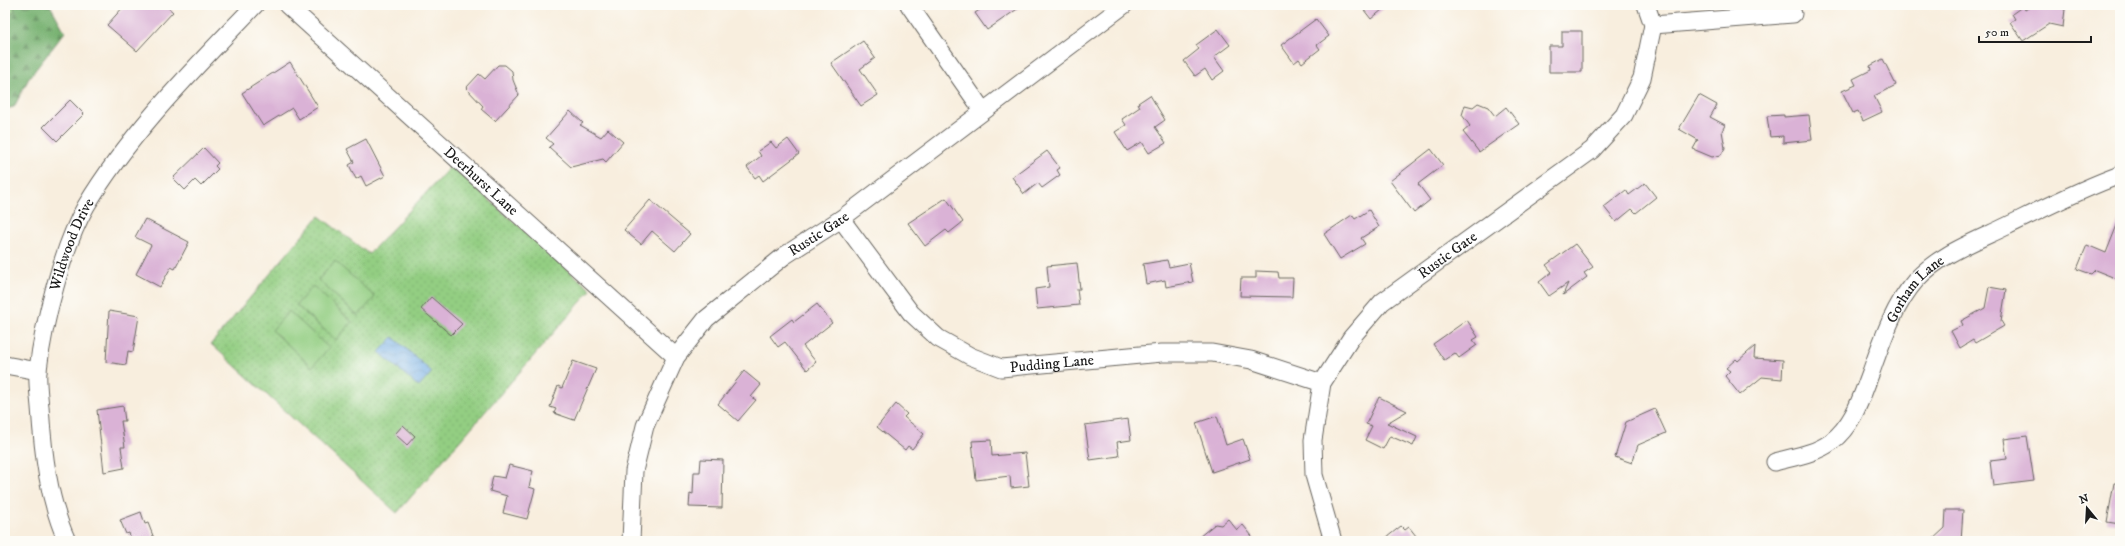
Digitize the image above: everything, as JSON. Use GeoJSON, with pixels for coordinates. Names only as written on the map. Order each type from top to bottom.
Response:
{"type":"FeatureCollection","features":[{"type":"Feature","properties":{"kind":"street","name":"Wildwood Drive"},"geometry":{"type":"LineString","coordinates":[[67,541],[47,475],[42,444],[38,371],[48,318],[63,261],[85,208],[109,170],[148,120],[255,5]]}},
{"type":"Feature","properties":{"kind":"street","name":"Deerhurst Lane"},"geometry":{"type":"LineString","coordinates":[[287,5],[676,356]]}},
{"type":"Feature","properties":{"kind":"street"},"geometry":{"type":"LineString","coordinates":[[910,5],[983,111]]}},
{"type":"Feature","properties":{"kind":"street","name":"Rustic Gate"},"geometry":{"type":"LineString","coordinates":[[631,541],[632,492],[636,463],[645,426],[676,356],[706,319],[741,288],[784,256],[840,219],[1124,5]]}},
{"type":"Feature","properties":{"kind":"street"},"geometry":{"type":"LineString","coordinates":[[1646,5],[1653,25],[1793,14]]}},
{"type":"Feature","properties":{"kind":"street","name":"Rustic Gate"},"geometry":{"type":"LineString","coordinates":[[1333,541],[1314,475],[1313,440],[1322,383],[1351,338],[1382,302],[1592,150],[1624,115],[1642,78],[1653,25]]}},
{"type":"Feature","properties":{"kind":"street","name":"Gorham Lane"},"geometry":{"type":"LineString","coordinates":[[1775,462],[1814,451],[1831,442],[1844,429],[1856,413],[1874,362],[1903,298],[1917,280],[1933,265],[1972,242],[2065,198],[2120,175]]}},
{"type":"Feature","properties":{"kind":"street","name":"Pudding Lane"},"geometry":{"type":"LineString","coordinates":[[840,219],[911,313],[938,338],[970,356],[1001,368],[1162,352],[1212,353],[1251,360],[1322,383]]}},
{"type":"Feature","properties":{"kind":"street"},"geometry":{"type":"LineString","coordinates":[[5,365],[38,371]]}},
{"type":"Feature","properties":{"kind":"green space"},"geometry":{"type":"Polygon","coordinates":[[[5,5],[13,5],[15,10],[5,22],[5,5]]]}},
{"type":"Feature","properties":{"kind":"green space"},"geometry":{"type":"Polygon","coordinates":[[[13,5],[50,5],[65,32],[29,78],[14,107],[5,109],[5,22],[15,10],[13,5]]]}},
{"type":"Feature","properties":{"kind":"green space"},"geometry":{"type":"Polygon","coordinates":[[[451,166],[591,290],[397,513],[211,344],[319,216],[369,254],[451,166]]]}},
{"type":"Feature","properties":{"kind":"green space"},"geometry":{"type":"Polygon","coordinates":[[[335,261],[375,297],[358,316],[318,280],[335,261]]]}},
{"type":"Feature","properties":{"kind":"green space"},"geometry":{"type":"Polygon","coordinates":[[[313,286],[352,322],[336,340],[296,305],[313,286]]]}},
{"type":"Feature","properties":{"kind":"green space"},"geometry":{"type":"Polygon","coordinates":[[[289,311],[329,348],[312,367],[272,330],[289,311]]]}},
{"type":"Feature","properties":{"kind":"water"},"geometry":{"type":"Polygon","coordinates":[[[393,337],[432,372],[419,387],[379,352],[393,337]]]}},
{"type":"Feature","properties":{"kind":"building"},"geometry":{"type":"Polygon","coordinates":[[[125,5],[165,5],[173,12],[137,51],[107,25],[125,5]]]}},
{"type":"Feature","properties":{"kind":"building"},"geometry":{"type":"Polygon","coordinates":[[[987,5],[1023,5],[987,30],[975,13],[987,5]]]}},
{"type":"Feature","properties":{"kind":"building"},"geometry":{"type":"Polygon","coordinates":[[[1360,5],[1388,5],[1371,19],[1360,5]]]}},
{"type":"Feature","properties":{"kind":"building"},"geometry":{"type":"Polygon","coordinates":[[[2033,5],[2065,9],[2063,27],[2049,24],[2023,41],[2010,22],[2015,19],[2012,14],[2023,6],[2025,10],[2033,5]]]}},
{"type":"Feature","properties":{"kind":"building"},"geometry":{"type":"Polygon","coordinates":[[[1316,19],[1329,36],[1317,45],[1320,49],[1302,63],[1299,59],[1294,63],[1281,45],[1316,19]]]}},
{"type":"Feature","properties":{"kind":"building"},"geometry":{"type":"Polygon","coordinates":[[[1218,29],[1230,45],[1214,57],[1224,71],[1212,80],[1205,69],[1195,76],[1184,61],[1199,49],[1196,45],[1218,29]]]}},
{"type":"Feature","properties":{"kind":"building"},"geometry":{"type":"Polygon","coordinates":[[[1562,31],[1582,31],[1582,72],[1549,72],[1549,46],[1562,46],[1562,31]]]}},
{"type":"Feature","properties":{"kind":"building"},"geometry":{"type":"Polygon","coordinates":[[[863,41],[875,58],[860,69],[878,95],[861,106],[831,63],[863,41]]]}},
{"type":"Feature","properties":{"kind":"building"},"geometry":{"type":"Polygon","coordinates":[[[1883,59],[1896,85],[1874,96],[1882,112],[1863,121],[1858,111],[1853,113],[1842,91],[1856,85],[1853,79],[1871,70],[1870,66],[1883,59]]]}},
{"type":"Feature","properties":{"kind":"building"},"geometry":{"type":"Polygon","coordinates":[[[290,62],[318,107],[299,119],[292,108],[263,126],[242,93],[290,62]]]}},
{"type":"Feature","properties":{"kind":"building"},"geometry":{"type":"Polygon","coordinates":[[[498,65],[505,65],[512,71],[513,80],[519,95],[495,121],[481,109],[483,106],[466,88],[479,74],[485,79],[498,65]]]}},
{"type":"Feature","properties":{"kind":"building"},"geometry":{"type":"Polygon","coordinates":[[[1150,95],[1165,120],[1155,127],[1166,143],[1149,153],[1142,142],[1127,151],[1115,132],[1126,125],[1122,119],[1140,107],[1138,103],[1150,95]]]}},
{"type":"Feature","properties":{"kind":"building"},"geometry":{"type":"Polygon","coordinates":[[[1699,95],[1717,105],[1710,117],[1725,125],[1722,131],[1725,148],[1721,155],[1712,157],[1693,149],[1698,140],[1679,129],[1699,95]]]}},
{"type":"Feature","properties":{"kind":"building"},"geometry":{"type":"Polygon","coordinates":[[[70,100],[84,114],[57,141],[43,127],[70,100]]]}},
{"type":"Feature","properties":{"kind":"building"},"geometry":{"type":"Polygon","coordinates":[[[1478,103],[1488,107],[1495,116],[1506,107],[1519,124],[1479,152],[1463,132],[1470,126],[1462,115],[1465,105],[1473,107],[1478,103]]]}},
{"type":"Feature","properties":{"kind":"building"},"geometry":{"type":"Polygon","coordinates":[[[570,111],[583,123],[580,125],[601,137],[608,129],[623,142],[606,162],[603,159],[571,167],[549,147],[553,144],[546,138],[570,111]]]}},
{"type":"Feature","properties":{"kind":"building"},"geometry":{"type":"Polygon","coordinates":[[[1784,115],[1784,117],[1809,115],[1812,140],[1783,143],[1783,136],[1770,137],[1767,116],[1784,115]]]}},
{"type":"Feature","properties":{"kind":"building"},"geometry":{"type":"Polygon","coordinates":[[[366,139],[385,176],[366,186],[361,176],[356,179],[349,165],[354,162],[347,149],[366,139]]]}},
{"type":"Feature","properties":{"kind":"building"},"geometry":{"type":"Polygon","coordinates":[[[788,139],[799,154],[763,181],[759,175],[755,178],[747,167],[761,156],[758,151],[771,142],[776,148],[788,139]]]}},
{"type":"Feature","properties":{"kind":"building"},"geometry":{"type":"Polygon","coordinates":[[[204,148],[218,163],[215,166],[218,169],[201,186],[195,180],[185,190],[173,178],[204,148]]]}},
{"type":"Feature","properties":{"kind":"building"},"geometry":{"type":"Polygon","coordinates":[[[1431,149],[1443,165],[1418,184],[1430,200],[1414,213],[1390,181],[1431,149]]]}},
{"type":"Feature","properties":{"kind":"building"},"geometry":{"type":"Polygon","coordinates":[[[1047,151],[1060,168],[1057,170],[1060,175],[1042,188],[1038,183],[1024,194],[1012,177],[1047,151]]]}},
{"type":"Feature","properties":{"kind":"building"},"geometry":{"type":"Polygon","coordinates":[[[1645,183],[1656,197],[1636,213],[1632,209],[1616,222],[1604,207],[1626,190],[1629,195],[1645,183]]]}},
{"type":"Feature","properties":{"kind":"building"},"geometry":{"type":"Polygon","coordinates":[[[946,198],[963,222],[949,233],[946,230],[925,246],[908,223],[946,198]]]}},
{"type":"Feature","properties":{"kind":"building"},"geometry":{"type":"Polygon","coordinates":[[[650,200],[690,234],[675,251],[652,231],[641,244],[624,230],[650,200]]]}},
{"type":"Feature","properties":{"kind":"building"},"geometry":{"type":"Polygon","coordinates":[[[1369,210],[1379,227],[1361,238],[1365,244],[1340,259],[1324,234],[1352,215],[1355,219],[1369,210]]]}},
{"type":"Feature","properties":{"kind":"building"},"geometry":{"type":"Polygon","coordinates":[[[145,219],[189,242],[175,269],[171,267],[160,287],[136,274],[151,245],[135,237],[145,219]]]}},
{"type":"Feature","properties":{"kind":"building"},"geometry":{"type":"Polygon","coordinates":[[[2119,220],[2120,280],[2095,270],[2091,274],[2077,269],[2087,245],[2106,253],[2119,220]]]}},
{"type":"Feature","properties":{"kind":"building"},"geometry":{"type":"Polygon","coordinates":[[[1575,244],[1593,267],[1584,273],[1587,277],[1563,295],[1568,283],[1549,296],[1539,282],[1552,272],[1546,265],[1575,244]]]}},
{"type":"Feature","properties":{"kind":"building"},"geometry":{"type":"Polygon","coordinates":[[[1167,260],[1169,267],[1189,263],[1193,282],[1166,287],[1165,280],[1146,284],[1143,264],[1167,260]]]}},
{"type":"Feature","properties":{"kind":"building"},"geometry":{"type":"Polygon","coordinates":[[[1077,263],[1080,289],[1077,289],[1079,305],[1037,309],[1035,289],[1049,287],[1047,266],[1077,263]]]}},
{"type":"Feature","properties":{"kind":"building"},"geometry":{"type":"Polygon","coordinates":[[[1256,271],[1278,272],[1279,278],[1293,278],[1292,297],[1240,296],[1241,278],[1256,278],[1256,271]]]}},
{"type":"Feature","properties":{"kind":"building"},"geometry":{"type":"Polygon","coordinates":[[[1989,287],[2006,290],[2001,321],[2004,326],[1975,343],[1973,340],[1960,348],[1951,331],[1963,325],[1961,321],[1985,308],[1989,287]]]}},
{"type":"Feature","properties":{"kind":"building"},"geometry":{"type":"Polygon","coordinates":[[[431,297],[462,324],[451,335],[421,309],[431,297]]]}},
{"type":"Feature","properties":{"kind":"building"},"geometry":{"type":"Polygon","coordinates":[[[817,304],[832,323],[803,346],[816,362],[807,370],[785,342],[778,347],[770,336],[792,319],[794,322],[817,304]]]}},
{"type":"Feature","properties":{"kind":"building"},"geometry":{"type":"Polygon","coordinates":[[[109,311],[139,316],[133,352],[128,351],[126,365],[106,362],[109,311]]]}},
{"type":"Feature","properties":{"kind":"building"},"geometry":{"type":"Polygon","coordinates":[[[1467,320],[1478,337],[1473,340],[1477,345],[1459,358],[1455,353],[1444,360],[1433,344],[1467,320]]]}},
{"type":"Feature","properties":{"kind":"building"},"geometry":{"type":"Polygon","coordinates":[[[1755,346],[1754,358],[1783,360],[1782,379],[1762,377],[1740,395],[1725,376],[1730,371],[1726,368],[1736,359],[1738,361],[1755,346]]]}},
{"type":"Feature","properties":{"kind":"building"},"geometry":{"type":"Polygon","coordinates":[[[573,361],[596,369],[574,420],[554,413],[556,409],[550,407],[558,386],[562,388],[573,361]]]}},
{"type":"Feature","properties":{"kind":"building"},"geometry":{"type":"Polygon","coordinates":[[[744,371],[761,385],[751,397],[756,400],[738,421],[718,404],[744,371]]]}},
{"type":"Feature","properties":{"kind":"building"},"geometry":{"type":"Polygon","coordinates":[[[1379,397],[1407,411],[1387,423],[1417,437],[1413,446],[1390,436],[1383,449],[1365,440],[1372,426],[1366,424],[1379,397]]]}},
{"type":"Feature","properties":{"kind":"building"},"geometry":{"type":"Polygon","coordinates":[[[896,404],[907,414],[904,417],[924,434],[912,449],[908,446],[905,450],[877,427],[896,404]]]}},
{"type":"Feature","properties":{"kind":"building"},"geometry":{"type":"Polygon","coordinates":[[[123,406],[125,421],[121,421],[125,447],[121,447],[124,468],[104,472],[97,410],[123,406]]]}},
{"type":"Feature","properties":{"kind":"building"},"geometry":{"type":"Polygon","coordinates":[[[1655,409],[1666,433],[1638,445],[1632,463],[1615,457],[1626,422],[1655,409]]]}},
{"type":"Feature","properties":{"kind":"building"},"geometry":{"type":"Polygon","coordinates":[[[1217,416],[1226,445],[1243,439],[1250,459],[1212,472],[1196,423],[1217,416]]]}},
{"type":"Feature","properties":{"kind":"building"},"geometry":{"type":"Polygon","coordinates":[[[1128,419],[1131,440],[1117,442],[1119,456],[1090,460],[1085,425],[1128,419]]]}},
{"type":"Feature","properties":{"kind":"building"},"geometry":{"type":"Polygon","coordinates":[[[403,425],[415,436],[407,445],[395,434],[403,425]]]}},
{"type":"Feature","properties":{"kind":"building"},"geometry":{"type":"Polygon","coordinates":[[[2027,436],[2034,481],[1993,486],[1990,461],[2007,459],[2004,439],[2027,436]]]}},
{"type":"Feature","properties":{"kind":"building"},"geometry":{"type":"Polygon","coordinates":[[[991,440],[992,456],[1025,453],[1029,486],[1011,488],[1010,476],[976,480],[972,441],[991,440]]]}},
{"type":"Feature","properties":{"kind":"building"},"geometry":{"type":"Polygon","coordinates":[[[701,459],[723,460],[722,508],[689,507],[690,493],[693,494],[694,472],[700,472],[701,459]]]}},
{"type":"Feature","properties":{"kind":"building"},"geometry":{"type":"Polygon","coordinates":[[[509,465],[533,471],[529,487],[535,489],[527,519],[503,513],[507,496],[490,491],[493,476],[505,478],[509,465]]]}},
{"type":"Feature","properties":{"kind":"building"},"geometry":{"type":"Polygon","coordinates":[[[2114,483],[2120,483],[2120,524],[2107,522],[2114,483]]]}},
{"type":"Feature","properties":{"kind":"building"},"geometry":{"type":"Polygon","coordinates":[[[1946,510],[1963,510],[1961,541],[1931,541],[1945,528],[1946,510]]]}},
{"type":"Feature","properties":{"kind":"building"},"geometry":{"type":"Polygon","coordinates":[[[141,512],[145,524],[148,523],[155,541],[132,541],[129,533],[126,534],[120,520],[141,512]]]}},
{"type":"Feature","properties":{"kind":"building"},"geometry":{"type":"Polygon","coordinates":[[[1228,519],[1237,530],[1243,525],[1256,541],[1194,541],[1215,524],[1221,525],[1228,519]]]}},
{"type":"Feature","properties":{"kind":"building"},"geometry":{"type":"Polygon","coordinates":[[[1401,526],[1405,530],[1409,527],[1420,541],[1382,541],[1401,526]]]}}]}
